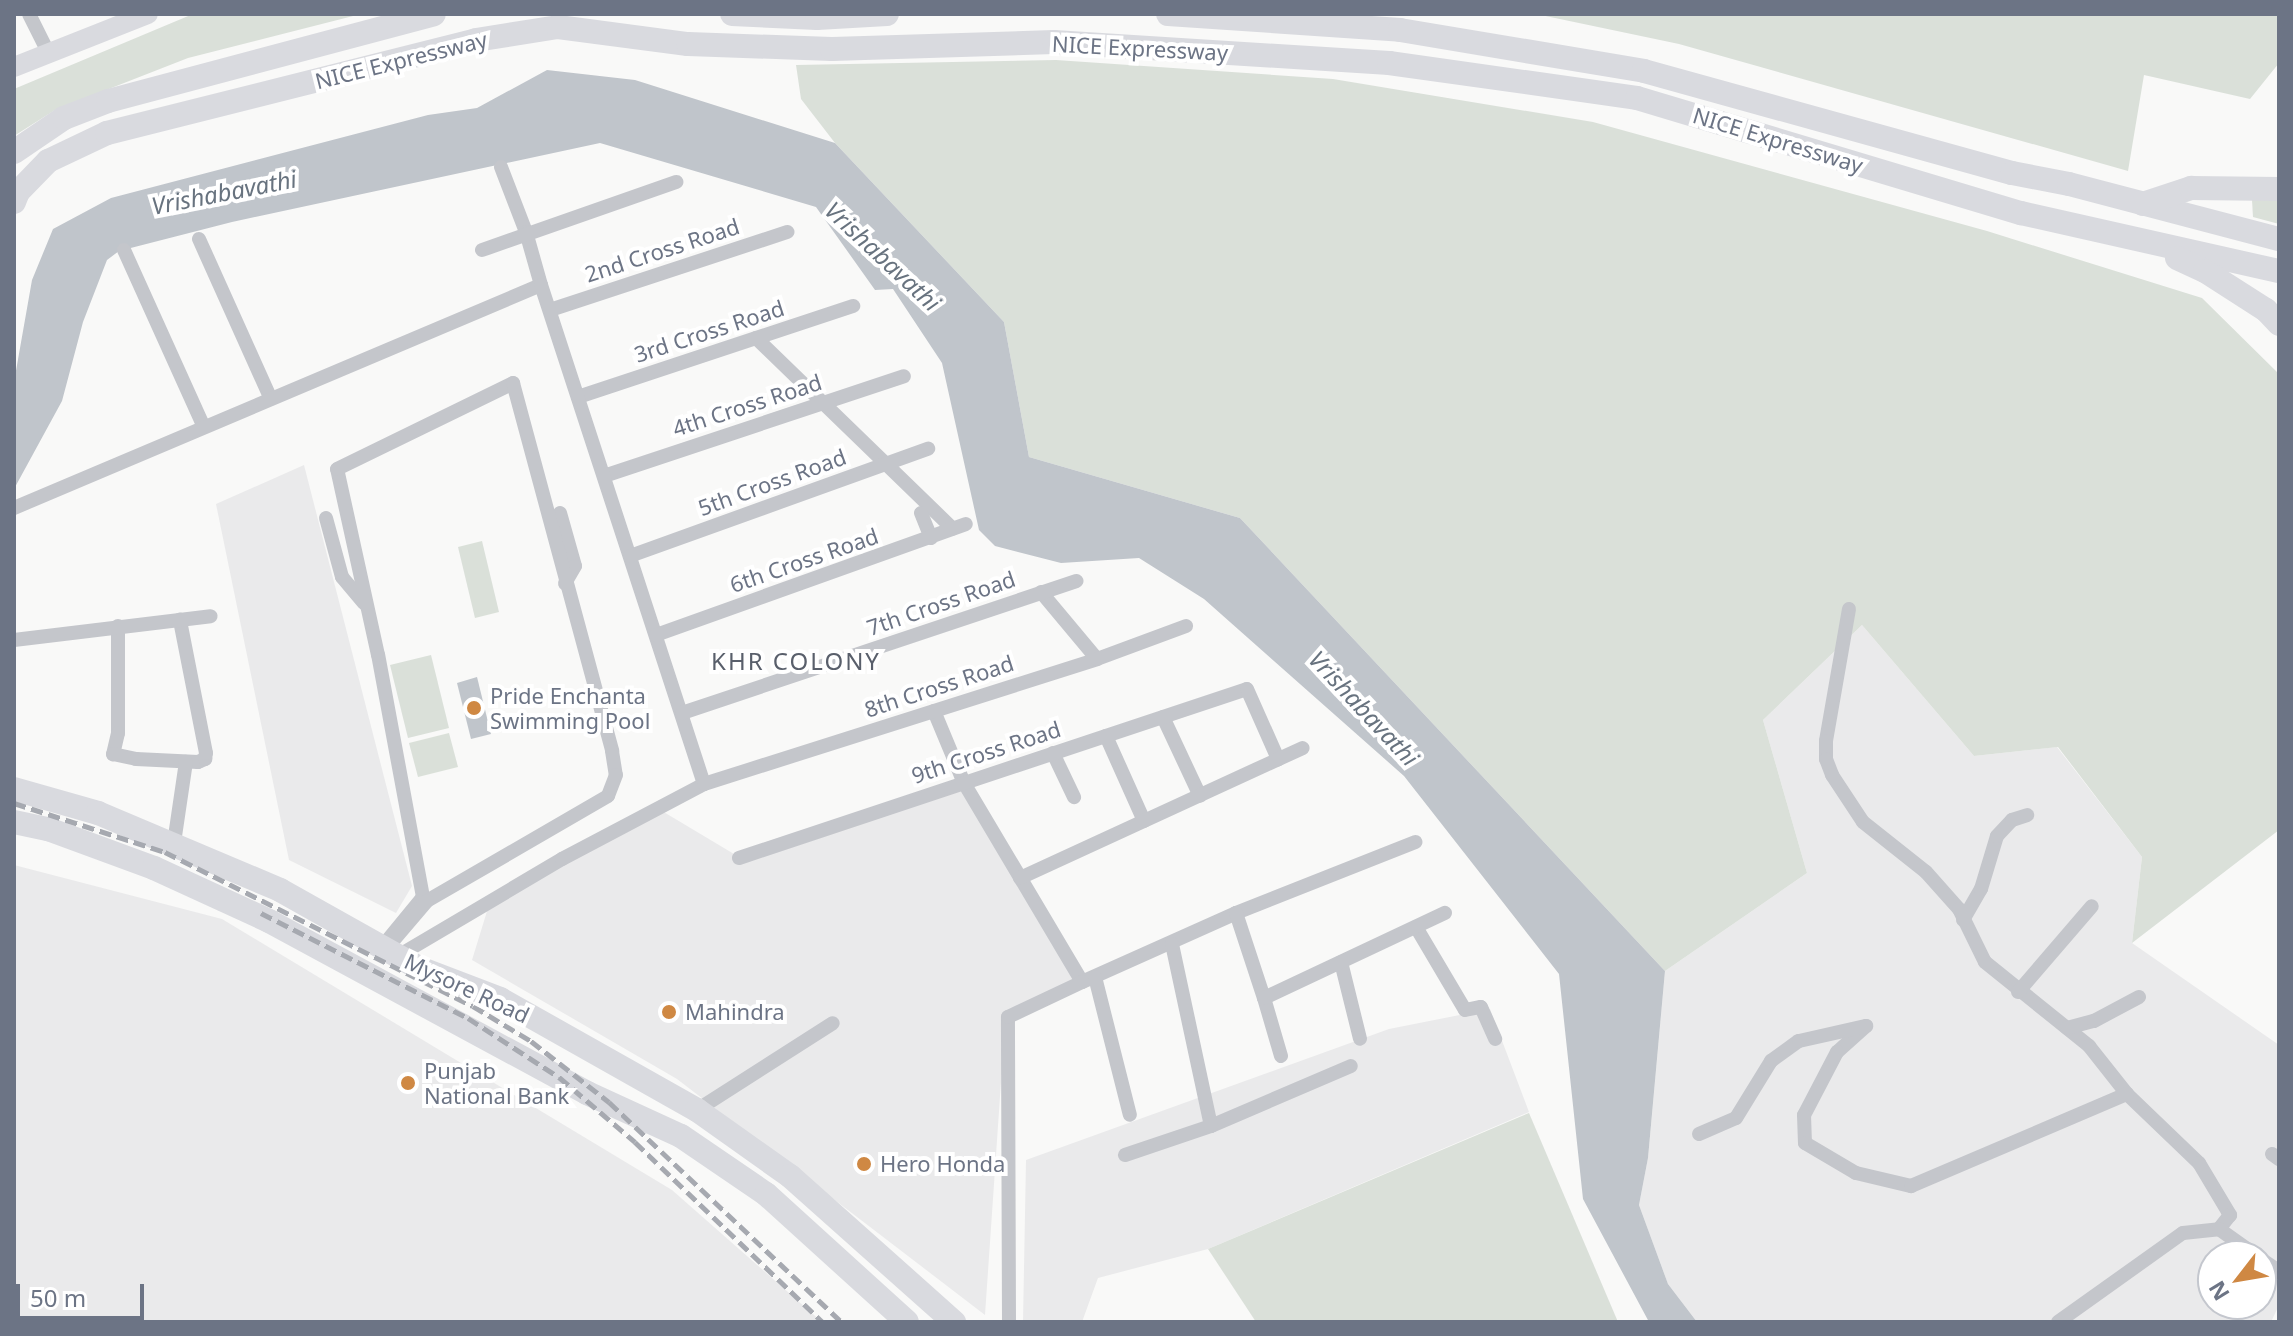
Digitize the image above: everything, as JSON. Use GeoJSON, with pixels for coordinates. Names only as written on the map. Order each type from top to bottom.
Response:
{"type":"FeatureCollection","features":[{"type":"Feature","properties":{"kind":"highway","name":"NICE Expressway"},"geometry":{"type":"LineString","coordinates":[[14,152],[64,118],[108,101],[434,14]]}},
{"type":"Feature","properties":{"kind":"highway"},"geometry":{"type":"LineString","coordinates":[[732,14],[817,18],[887,14]]}},
{"type":"Feature","properties":{"kind":"highway","name":"NICE Expressway"},"geometry":{"type":"LineString","coordinates":[[1168,14],[1400,30],[1644,71],[2012,173],[2279,239]]}},
{"type":"Feature","properties":{"kind":"highway","name":"NICE Expressway"},"geometry":{"type":"LineString","coordinates":[[14,202],[18,192],[48,161],[107,133],[476,40],[558,27],[688,44],[832,49],[1054,42],[1389,63],[1637,98],[2021,213],[2279,271]]}},
{"type":"Feature","properties":{"kind":"highway"},"geometry":{"type":"LineString","coordinates":[[2143,204],[2191,188],[2279,189]]}},
{"type":"Feature","properties":{"kind":"highway"},"geometry":{"type":"LineString","coordinates":[[2135,238],[2205,271],[2266,310],[2279,324]]}},
{"type":"Feature","properties":{"kind":"highway","name":"Mysore Road"},"geometry":{"type":"LineString","coordinates":[[14,789],[98,813],[280,890],[419,968],[500,999],[697,1110],[790,1176],[954,1322]]}},
{"type":"Feature","properties":{"kind":"highway","name":"Mysore Road"},"geometry":{"type":"LineString","coordinates":[[14,822],[48,829],[154,868],[269,921],[587,1093],[681,1136],[766,1194],[907,1322]]}},
{"type":"Feature","properties":{"kind":"street"},"geometry":{"type":"LineString","coordinates":[[29,14],[48,52]]}},
{"type":"Feature","properties":{"kind":"street"},"geometry":{"type":"LineString","coordinates":[[14,67],[119,19],[148,14]]}},
{"type":"Feature","properties":{"kind":"street"},"geometry":{"type":"LineString","coordinates":[[501,167],[526,232],[704,784]]}},
{"type":"Feature","properties":{"kind":"street"},"geometry":{"type":"LineString","coordinates":[[482,250],[526,232],[676,182]]}},
{"type":"Feature","properties":{"kind":"street","name":"2nd Cross Road"},"geometry":{"type":"LineString","coordinates":[[550,310],[787,232]]}},
{"type":"Feature","properties":{"kind":"street"},"geometry":{"type":"LineString","coordinates":[[199,239],[271,399]]}},
{"type":"Feature","properties":{"kind":"street"},"geometry":{"type":"LineString","coordinates":[[124,250],[204,427]]}},
{"type":"Feature","properties":{"kind":"street"},"geometry":{"type":"LineString","coordinates":[[14,508],[541,285]]}},
{"type":"Feature","properties":{"kind":"street","name":"3rd Cross Road"},"geometry":{"type":"LineString","coordinates":[[578,397],[853,306]]}},
{"type":"Feature","properties":{"kind":"street"},"geometry":{"type":"LineString","coordinates":[[756,338],[886,464]]}},
{"type":"Feature","properties":{"kind":"street","name":"4th Cross Road"},"geometry":{"type":"LineString","coordinates":[[604,476],[904,376]]}},
{"type":"Feature","properties":{"kind":"street"},"geometry":{"type":"LineString","coordinates":[[513,383],[616,775],[608,796],[427,901],[389,951],[423,897],[337,469],[513,383]]}},
{"type":"Feature","properties":{"kind":"street","name":"5th Cross Road"},"geometry":{"type":"LineString","coordinates":[[630,556],[928,449]]}},
{"type":"Feature","properties":{"kind":"street","name":"6th Cross Road"},"geometry":{"type":"LineString","coordinates":[[656,635],[959,527],[886,464]]}},
{"type":"Feature","properties":{"kind":"street"},"geometry":{"type":"LineString","coordinates":[[560,513],[575,566],[565,583]]}},
{"type":"Feature","properties":{"kind":"street"},"geometry":{"type":"LineString","coordinates":[[921,513],[931,538]]}},
{"type":"Feature","properties":{"kind":"street"},"geometry":{"type":"LineString","coordinates":[[326,518],[342,577],[367,607]]}},
{"type":"Feature","properties":{"kind":"street","name":"7th Cross Road"},"geometry":{"type":"LineString","coordinates":[[682,713],[1077,581]]}},
{"type":"Feature","properties":{"kind":"street"},"geometry":{"type":"LineString","coordinates":[[1041,592],[1097,659]]}},
{"type":"Feature","properties":{"kind":"street"},"geometry":{"type":"LineString","coordinates":[[1849,609],[1826,741],[1826,759],[1832,775],[1863,822],[1926,872],[1959,909],[1985,962],[2018,992],[2089,1046],[2127,1094],[2199,1163],[2230,1215],[2219,1229]]}},
{"type":"Feature","properties":{"kind":"street"},"geometry":{"type":"LineString","coordinates":[[14,640],[211,616]]}},
{"type":"Feature","properties":{"kind":"street"},"geometry":{"type":"LineString","coordinates":[[118,626],[118,733],[113,754],[136,759],[198,762],[205,759],[206,753],[180,620]]}},
{"type":"Feature","properties":{"kind":"street","name":"8th Cross Road"},"geometry":{"type":"LineString","coordinates":[[389,951],[704,784],[1097,659],[1186,626]]}},
{"type":"Feature","properties":{"kind":"street","name":"9th Cross Road"},"geometry":{"type":"LineString","coordinates":[[739,858],[1247,689],[1278,759]]}},
{"type":"Feature","properties":{"kind":"street"},"geometry":{"type":"LineString","coordinates":[[934,711],[964,783],[1020,878],[1088,980],[1130,1115]]}},
{"type":"Feature","properties":{"kind":"street"},"geometry":{"type":"LineString","coordinates":[[1163,717],[1200,796]]}},
{"type":"Feature","properties":{"kind":"street"},"geometry":{"type":"LineString","coordinates":[[1106,736],[1144,821]]}},
{"type":"Feature","properties":{"kind":"street"},"geometry":{"type":"LineString","coordinates":[[1020,878],[1303,748]]}},
{"type":"Feature","properties":{"kind":"street"},"geometry":{"type":"LineString","coordinates":[[1053,753],[1074,797]]}},
{"type":"Feature","properties":{"kind":"street"},"geometry":{"type":"LineString","coordinates":[[174,843],[186,762]]}},
{"type":"Feature","properties":{"kind":"street"},"geometry":{"type":"LineString","coordinates":[[1963,920],[1981,889],[1997,836],[2012,820],[2027,815]]}},
{"type":"Feature","properties":{"kind":"street"},"geometry":{"type":"LineString","coordinates":[[1009,1322],[1008,1017],[1236,913],[1415,842]]}},
{"type":"Feature","properties":{"kind":"street"},"geometry":{"type":"LineString","coordinates":[[2018,992],[2092,906]]}},
{"type":"Feature","properties":{"kind":"street"},"geometry":{"type":"LineString","coordinates":[[1236,913],[1281,1056]]}},
{"type":"Feature","properties":{"kind":"street"},"geometry":{"type":"LineString","coordinates":[[1264,998],[1445,913]]}},
{"type":"Feature","properties":{"kind":"street"},"geometry":{"type":"LineString","coordinates":[[1416,927],[1465,1010],[1481,1007],[1495,1039]]}},
{"type":"Feature","properties":{"kind":"street"},"geometry":{"type":"LineString","coordinates":[[1172,944],[1211,1126]]}},
{"type":"Feature","properties":{"kind":"street"},"geometry":{"type":"LineString","coordinates":[[1341,962],[1360,1039]]}},
{"type":"Feature","properties":{"kind":"street"},"geometry":{"type":"LineString","coordinates":[[2067,1028],[2094,1021],[2139,997]]}},
{"type":"Feature","properties":{"kind":"street"},"geometry":{"type":"LineString","coordinates":[[697,1110],[833,1023]]}},
{"type":"Feature","properties":{"kind":"street"},"geometry":{"type":"LineString","coordinates":[[1699,1134],[1736,1118],[1771,1061],[1799,1041],[1866,1026],[1837,1052],[1804,1115],[1805,1143],[1856,1173],[1911,1186],[2127,1094]]}},
{"type":"Feature","properties":{"kind":"street"},"geometry":{"type":"LineString","coordinates":[[1125,1155],[1211,1126],[1351,1066]]}},
{"type":"Feature","properties":{"kind":"street"},"geometry":{"type":"LineString","coordinates":[[2058,1322],[2183,1233],[2219,1229],[2235,1240]]}},
{"type":"Feature","properties":{"kind":"shaded area"},"geometry":{"type":"Polygon","coordinates":[[[193,14],[361,14],[188,58],[55,110],[14,136],[14,89],[193,14]]]}},
{"type":"Feature","properties":{"kind":"shaded area"},"geometry":{"type":"Polygon","coordinates":[[[1536,14],[2279,14],[2279,63],[2250,99],[2144,75],[2128,171],[1679,44],[1536,14]]]}},
{"type":"Feature","properties":{"kind":"shaded area"},"geometry":{"type":"Polygon","coordinates":[[[1056,60],[1333,79],[1593,122],[1987,231],[2202,298],[2279,374],[2279,830],[2132,943],[2142,857],[2058,747],[1974,756],[1862,625],[1763,720],[1807,873],[1665,971],[1240,518],[1029,457],[1004,322],[835,143],[801,99],[796,65],[1056,60]]]}},
{"type":"Feature","properties":{"kind":"shaded area"},"geometry":{"type":"Polygon","coordinates":[[[2279,198],[2279,224],[2253,217],[2252,200],[2279,198]]]}},
{"type":"Feature","properties":{"kind":"shaded area"},"geometry":{"type":"Polygon","coordinates":[[[304,465],[412,886],[396,913],[289,860],[216,504],[304,465]]]}},
{"type":"Feature","properties":{"kind":"shaded area"},"geometry":{"type":"Polygon","coordinates":[[[482,541],[499,612],[475,618],[458,547],[482,541]]]}},
{"type":"Feature","properties":{"kind":"shaded area"},"geometry":{"type":"Polygon","coordinates":[[[1862,625],[1974,756],[2057,747],[2142,857],[2132,943],[2279,1045],[2277,1309],[2277,1240],[2197,1240],[2197,1320],[2271,1322],[1697,1322],[1668,1284],[1639,1205],[1648,1158],[1665,971],[1807,873],[1763,720],[1862,625]]]}},
{"type":"Feature","properties":{"kind":"shaded area"},"geometry":{"type":"Polygon","coordinates":[[[431,655],[449,728],[408,738],[390,665],[431,655]]]}},
{"type":"Feature","properties":{"kind":"shaded area"},"geometry":{"type":"Polygon","coordinates":[[[449,733],[458,767],[418,777],[409,743],[449,733]]]}},
{"type":"Feature","properties":{"kind":"shaded area"},"geometry":{"type":"Polygon","coordinates":[[[961,786],[1077,980],[1005,1024],[985,1315],[677,1079],[472,960],[488,908],[652,805],[739,857],[961,786]]]}},
{"type":"Feature","properties":{"kind":"shaded area"},"geometry":{"type":"Polygon","coordinates":[[[14,865],[222,919],[672,1190],[822,1322],[14,1322],[14,865]]]}},
{"type":"Feature","properties":{"kind":"shaded area"},"geometry":{"type":"Polygon","coordinates":[[[1490,1009],[1529,1112],[1208,1249],[1098,1278],[1082,1322],[1023,1322],[1026,1160],[1389,1029],[1490,1009]]]}},
{"type":"Feature","properties":{"kind":"shaded area"},"geometry":{"type":"Polygon","coordinates":[[[1529,1113],[1618,1322],[1256,1322],[1208,1249],[1529,1113]]]}},
{"type":"Feature","properties":{"kind":"water","name":"Vrishabavathi"},"geometry":{"type":"Polygon","coordinates":[[[547,70],[635,80],[835,143],[1004,322],[1029,457],[1240,518],[1665,971],[1648,1158],[1639,1205],[1668,1284],[1697,1322],[1649,1322],[1583,1199],[1559,974],[1404,776],[1204,599],[1139,558],[1061,563],[995,546],[979,530],[942,363],[893,289],[875,290],[816,207],[600,143],[232,222],[119,251],[107,260],[83,322],[62,401],[14,489],[14,382],[32,280],[53,229],[111,198],[428,115],[477,108],[547,70]]]}},
{"type":"Feature","properties":{"kind":"water","name":"Pride Enchanta Swimming Pool"},"geometry":{"type":"Polygon","coordinates":[[[477,677],[491,734],[471,739],[457,683],[477,677]]]}},
{"type":"Feature","properties":{"kind":"railway"},"geometry":{"type":"LineString","coordinates":[[14,803],[165,852],[473,1006],[531,1041],[609,1102],[842,1322]]}},
{"type":"Feature","properties":{"kind":"railway"},"geometry":{"type":"LineString","coordinates":[[261,913],[468,1018],[559,1077],[635,1142],[823,1322]]}},
{"type":"Feature","properties":{"kind":"place","name":"Pride Enchanta Swimming Pool"},"geometry":{"type":"Point","coordinates":[474,708]}},
{"type":"Feature","properties":{"kind":"place","name":"Mahindra"},"geometry":{"type":"Point","coordinates":[669,1012]}},
{"type":"Feature","properties":{"kind":"place","name":"Punjab National Bank"},"geometry":{"type":"Point","coordinates":[408,1083]}},
{"type":"Feature","properties":{"kind":"place","name":"Hero Honda"},"geometry":{"type":"Point","coordinates":[864,1164]}},
{"type":"Feature","properties":{"kind":"district","name":"KHR COLONY"},"geometry":{"type":"Point","coordinates":[796,661]}}]}
